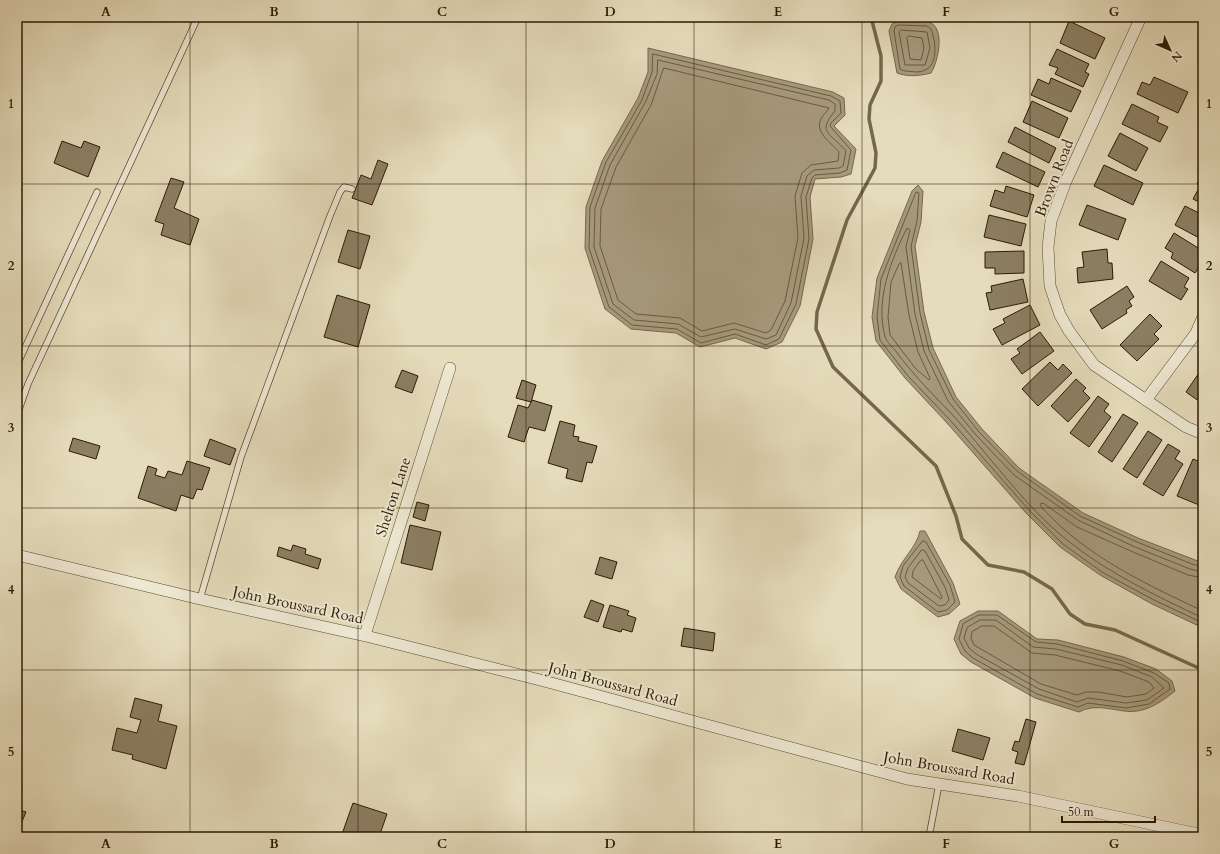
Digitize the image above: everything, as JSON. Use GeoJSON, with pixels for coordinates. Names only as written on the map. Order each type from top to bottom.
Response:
{"type":"FeatureCollection","features":[{"type":"Feature","properties":{"kind":"street","name":"Brown Road"},"geometry":{"type":"LineString","coordinates":[[1141,17],[1066,181],[1051,220],[1048,247],[1050,286],[1060,316],[1094,365],[1186,427],[1203,434]]}},
{"type":"Feature","properties":{"kind":"street"},"geometry":{"type":"LineString","coordinates":[[1146,400],[1196,333],[1203,316]]}},
{"type":"Feature","properties":{"kind":"street","name":"Shelton Lane"},"geometry":{"type":"LineString","coordinates":[[365,635],[450,368]]}},
{"type":"Feature","properties":{"kind":"street","name":"John Broussard Road"},"geometry":{"type":"LineString","coordinates":[[17,556],[200,599],[365,635],[544,681],[907,779],[1018,796],[1203,835]]}},
{"type":"Feature","properties":{"kind":"lane"},"geometry":{"type":"LineString","coordinates":[[17,415],[28,384],[198,17]]}},
{"type":"Feature","properties":{"kind":"lane"},"geometry":{"type":"LineString","coordinates":[[200,599],[241,457],[330,216],[340,192],[344,187],[352,189]]}},
{"type":"Feature","properties":{"kind":"lane"},"geometry":{"type":"LineString","coordinates":[[17,364],[97,192]]}},
{"type":"Feature","properties":{"kind":"lane"},"geometry":{"type":"LineString","coordinates":[[929,837],[939,784]]}},
{"type":"Feature","properties":{"kind":"water"},"geometry":{"type":"Polygon","coordinates":[[[914,20],[929,22],[934,25],[939,38],[939,46],[934,68],[931,73],[914,76],[897,73],[889,31],[892,24],[898,21],[914,20]]]}},
{"type":"Feature","properties":{"kind":"water"},"geometry":{"type":"Polygon","coordinates":[[[648,48],[833,92],[844,98],[845,115],[834,126],[856,149],[851,174],[841,177],[815,179],[810,197],[813,239],[800,306],[782,342],[766,349],[735,338],[700,347],[676,333],[631,329],[605,309],[585,248],[586,207],[602,161],[638,98],[648,72],[648,48]]]}},
{"type":"Feature","properties":{"kind":"water"},"geometry":{"type":"Polygon","coordinates":[[[918,185],[923,191],[921,222],[915,246],[924,312],[933,348],[956,397],[982,429],[1019,468],[1083,513],[1138,538],[1203,563],[1203,628],[1152,604],[1100,575],[1060,547],[1026,513],[947,423],[905,378],[876,341],[872,317],[877,278],[912,191],[918,185]]]}},
{"type":"Feature","properties":{"kind":"water"},"geometry":{"type":"Polygon","coordinates":[[[920,531],[925,531],[953,583],[960,604],[949,614],[938,617],[901,589],[895,577],[901,564],[916,542],[920,531]]]}},
{"type":"Feature","properties":{"kind":"water"},"geometry":{"type":"Polygon","coordinates":[[[978,611],[998,611],[1037,639],[1058,640],[1124,657],[1156,669],[1172,681],[1175,691],[1164,700],[1151,707],[1138,711],[1090,708],[1079,712],[1035,698],[971,662],[961,654],[954,639],[960,621],[978,611]]]}},
{"type":"Feature","properties":{"kind":"building"},"geometry":{"type":"Polygon","coordinates":[[[1069,21],[1105,38],[1095,59],[1060,43],[1069,21]]]}},
{"type":"Feature","properties":{"kind":"building"},"geometry":{"type":"Polygon","coordinates":[[[1057,49],[1089,64],[1085,72],[1089,74],[1083,87],[1055,74],[1058,68],[1049,65],[1057,49]]]}},
{"type":"Feature","properties":{"kind":"building"},"geometry":{"type":"Polygon","coordinates":[[[1154,77],[1188,92],[1178,113],[1137,94],[1142,82],[1150,85],[1154,77]]]}},
{"type":"Feature","properties":{"kind":"building"},"geometry":{"type":"Polygon","coordinates":[[[1051,78],[1081,91],[1071,112],[1031,95],[1038,79],[1049,84],[1051,78]]]}},
{"type":"Feature","properties":{"kind":"building"},"geometry":{"type":"Polygon","coordinates":[[[1032,101],[1068,118],[1059,138],[1023,122],[1032,101]]]}},
{"type":"Feature","properties":{"kind":"building"},"geometry":{"type":"Polygon","coordinates":[[[1132,104],[1159,117],[1157,122],[1168,127],[1160,142],[1122,124],[1132,104]]]}},
{"type":"Feature","properties":{"kind":"building"},"geometry":{"type":"Polygon","coordinates":[[[1015,127],[1056,148],[1049,163],[1008,142],[1015,127]]]}},
{"type":"Feature","properties":{"kind":"building"},"geometry":{"type":"Polygon","coordinates":[[[1120,133],[1148,148],[1136,171],[1108,156],[1120,133]]]}},
{"type":"Feature","properties":{"kind":"building"},"geometry":{"type":"Polygon","coordinates":[[[62,141],[81,148],[84,141],[100,147],[88,177],[54,163],[62,141]]]}},
{"type":"Feature","properties":{"kind":"building"},"geometry":{"type":"Polygon","coordinates":[[[1003,152],[1045,172],[1038,187],[996,167],[1003,152]]]}},
{"type":"Feature","properties":{"kind":"building"},"geometry":{"type":"Polygon","coordinates":[[[378,160],[388,164],[372,205],[352,198],[361,175],[371,179],[378,160]]]}},
{"type":"Feature","properties":{"kind":"building"},"geometry":{"type":"Polygon","coordinates":[[[1104,165],[1143,183],[1133,205],[1094,186],[1104,165]]]}},
{"type":"Feature","properties":{"kind":"building"},"geometry":{"type":"Polygon","coordinates":[[[1202,175],[1203,204],[1193,199],[1200,186],[1197,184],[1202,175]]]}},
{"type":"Feature","properties":{"kind":"building"},"geometry":{"type":"Polygon","coordinates":[[[171,178],[184,182],[174,208],[199,219],[190,245],[161,235],[164,224],[155,221],[171,178]]]}},
{"type":"Feature","properties":{"kind":"building"},"geometry":{"type":"Polygon","coordinates":[[[1006,186],[1034,195],[1027,217],[990,206],[995,190],[1004,193],[1006,186]]]}},
{"type":"Feature","properties":{"kind":"building"},"geometry":{"type":"Polygon","coordinates":[[[1087,205],[1126,219],[1118,240],[1079,225],[1087,205]]]}},
{"type":"Feature","properties":{"kind":"building"},"geometry":{"type":"Polygon","coordinates":[[[1185,206],[1203,215],[1203,240],[1175,225],[1185,206]]]}},
{"type":"Feature","properties":{"kind":"building"},"geometry":{"type":"Polygon","coordinates":[[[989,215],[1026,224],[1021,246],[984,237],[989,215]]]}},
{"type":"Feature","properties":{"kind":"building"},"geometry":{"type":"Polygon","coordinates":[[[348,230],[370,236],[360,269],[338,262],[348,230]]]}},
{"type":"Feature","properties":{"kind":"building"},"geometry":{"type":"Polygon","coordinates":[[[1174,233],[1203,251],[1203,261],[1195,273],[1171,258],[1173,253],[1165,248],[1174,233]]]}},
{"type":"Feature","properties":{"kind":"building"},"geometry":{"type":"Polygon","coordinates":[[[1107,249],[1108,263],[1112,263],[1113,279],[1078,283],[1077,268],[1084,267],[1082,252],[1107,249]]]}},
{"type":"Feature","properties":{"kind":"building"},"geometry":{"type":"Polygon","coordinates":[[[1024,251],[1024,273],[995,274],[995,268],[985,268],[985,252],[1024,251]]]}},
{"type":"Feature","properties":{"kind":"building"},"geometry":{"type":"Polygon","coordinates":[[[1161,261],[1189,278],[1184,287],[1188,289],[1181,300],[1149,281],[1161,261]]]}},
{"type":"Feature","properties":{"kind":"building"},"geometry":{"type":"Polygon","coordinates":[[[1023,279],[1028,302],[990,310],[986,293],[992,292],[991,286],[1023,279]]]}},
{"type":"Feature","properties":{"kind":"building"},"geometry":{"type":"Polygon","coordinates":[[[1127,286],[1134,297],[1129,301],[1132,306],[1126,310],[1127,313],[1102,329],[1090,310],[1127,286]]]}},
{"type":"Feature","properties":{"kind":"building"},"geometry":{"type":"Polygon","coordinates":[[[337,295],[370,305],[358,347],[324,337],[337,295]]]}},
{"type":"Feature","properties":{"kind":"building"},"geometry":{"type":"Polygon","coordinates":[[[1030,305],[1040,325],[1002,345],[993,329],[1005,323],[1003,319],[1030,305]]]}},
{"type":"Feature","properties":{"kind":"building"},"geometry":{"type":"Polygon","coordinates":[[[1150,314],[1162,326],[1154,334],[1159,339],[1137,361],[1120,345],[1150,314]]]}},
{"type":"Feature","properties":{"kind":"building"},"geometry":{"type":"Polygon","coordinates":[[[1040,332],[1054,351],[1022,374],[1011,359],[1020,353],[1017,349],[1040,332]]]}},
{"type":"Feature","properties":{"kind":"building"},"geometry":{"type":"Polygon","coordinates":[[[1050,362],[1058,370],[1063,364],[1072,373],[1038,406],[1022,389],[1050,362]]]}},
{"type":"Feature","properties":{"kind":"building"},"geometry":{"type":"Polygon","coordinates":[[[1203,367],[1203,404],[1186,392],[1203,367]]]}},
{"type":"Feature","properties":{"kind":"building"},"geometry":{"type":"Polygon","coordinates":[[[402,370],[418,376],[412,393],[395,387],[402,370]]]}},
{"type":"Feature","properties":{"kind":"building"},"geometry":{"type":"Polygon","coordinates":[[[1076,379],[1086,388],[1083,391],[1090,398],[1068,422],[1051,406],[1076,379]]]}},
{"type":"Feature","properties":{"kind":"building"},"geometry":{"type":"Polygon","coordinates":[[[522,380],[536,385],[531,402],[516,398],[522,380]]]}},
{"type":"Feature","properties":{"kind":"building"},"geometry":{"type":"Polygon","coordinates":[[[1098,396],[1109,404],[1104,411],[1111,417],[1089,447],[1070,433],[1098,396]]]}},
{"type":"Feature","properties":{"kind":"building"},"geometry":{"type":"Polygon","coordinates":[[[532,400],[552,406],[545,431],[529,427],[524,442],[508,437],[518,405],[528,408],[532,400]]]}},
{"type":"Feature","properties":{"kind":"building"},"geometry":{"type":"Polygon","coordinates":[[[1123,414],[1138,423],[1112,462],[1098,452],[1123,414]]]}},
{"type":"Feature","properties":{"kind":"building"},"geometry":{"type":"Polygon","coordinates":[[[560,421],[575,425],[573,436],[579,437],[578,441],[597,446],[592,463],[587,462],[582,482],[566,478],[568,469],[548,463],[560,421]]]}},
{"type":"Feature","properties":{"kind":"building"},"geometry":{"type":"Polygon","coordinates":[[[1148,431],[1162,440],[1137,478],[1123,469],[1148,431]]]}},
{"type":"Feature","properties":{"kind":"building"},"geometry":{"type":"Polygon","coordinates":[[[73,438],[100,446],[96,459],[69,451],[73,438]]]}},
{"type":"Feature","properties":{"kind":"building"},"geometry":{"type":"Polygon","coordinates":[[[210,439],[236,449],[230,465],[204,456],[210,439]]]}},
{"type":"Feature","properties":{"kind":"building"},"geometry":{"type":"Polygon","coordinates":[[[1168,444],[1180,451],[1175,459],[1183,464],[1163,496],[1143,484],[1168,444]]]}},
{"type":"Feature","properties":{"kind":"building"},"geometry":{"type":"Polygon","coordinates":[[[1193,459],[1203,463],[1203,494],[1199,505],[1177,496],[1193,459]]]}},
{"type":"Feature","properties":{"kind":"building"},"geometry":{"type":"Polygon","coordinates":[[[187,461],[210,468],[202,490],[197,489],[193,499],[181,495],[176,511],[138,498],[148,466],[157,469],[155,475],[165,478],[168,471],[182,475],[187,461]]]}},
{"type":"Feature","properties":{"kind":"building"},"geometry":{"type":"Polygon","coordinates":[[[417,502],[429,505],[425,521],[413,517],[417,502]]]}},
{"type":"Feature","properties":{"kind":"building"},"geometry":{"type":"Polygon","coordinates":[[[410,525],[441,532],[432,570],[401,563],[410,525]]]}},
{"type":"Feature","properties":{"kind":"building"},"geometry":{"type":"Polygon","coordinates":[[[293,545],[306,549],[305,554],[321,559],[318,569],[277,556],[279,547],[291,551],[293,545]]]}},
{"type":"Feature","properties":{"kind":"building"},"geometry":{"type":"Polygon","coordinates":[[[600,557],[617,562],[612,579],[595,574],[600,557]]]}},
{"type":"Feature","properties":{"kind":"building"},"geometry":{"type":"Polygon","coordinates":[[[591,600],[604,605],[598,622],[584,617],[591,600]]]}},
{"type":"Feature","properties":{"kind":"building"},"geometry":{"type":"Polygon","coordinates":[[[610,605],[629,611],[627,615],[636,618],[632,632],[622,629],[621,632],[603,627],[610,605]]]}},
{"type":"Feature","properties":{"kind":"building"},"geometry":{"type":"Polygon","coordinates":[[[684,628],[715,633],[713,651],[681,646],[684,628]]]}},
{"type":"Feature","properties":{"kind":"building"},"geometry":{"type":"Polygon","coordinates":[[[135,698],[162,705],[158,721],[177,726],[166,769],[132,759],[133,755],[112,750],[117,728],[137,733],[141,720],[130,717],[135,698]]]}},
{"type":"Feature","properties":{"kind":"building"},"geometry":{"type":"Polygon","coordinates":[[[1026,719],[1036,722],[1024,765],[1015,763],[1018,752],[1012,750],[1015,741],[1019,742],[1026,719]]]}},
{"type":"Feature","properties":{"kind":"building"},"geometry":{"type":"Polygon","coordinates":[[[958,729],[990,738],[983,760],[952,751],[958,729]]]}},
{"type":"Feature","properties":{"kind":"building"},"geometry":{"type":"Polygon","coordinates":[[[17,784],[22,790],[17,804],[17,784]]]}},
{"type":"Feature","properties":{"kind":"building"},"geometry":{"type":"Polygon","coordinates":[[[353,803],[387,814],[379,837],[371,837],[360,833],[359,837],[341,837],[353,803]]]}},
{"type":"Feature","properties":{"kind":"building"},"geometry":{"type":"Polygon","coordinates":[[[17,809],[26,812],[21,824],[17,823],[17,809]]]}},
{"type":"Feature","properties":{"kind":"waterway"},"geometry":{"type":"LineString","coordinates":[[871,17],[881,56],[881,81],[870,105],[869,119],[876,153],[875,168],[847,220],[817,312],[816,329],[833,367],[936,466],[956,516],[962,539],[988,565],[1024,572],[1052,589],[1070,614],[1085,624],[1115,630],[1203,670]]}}]}
